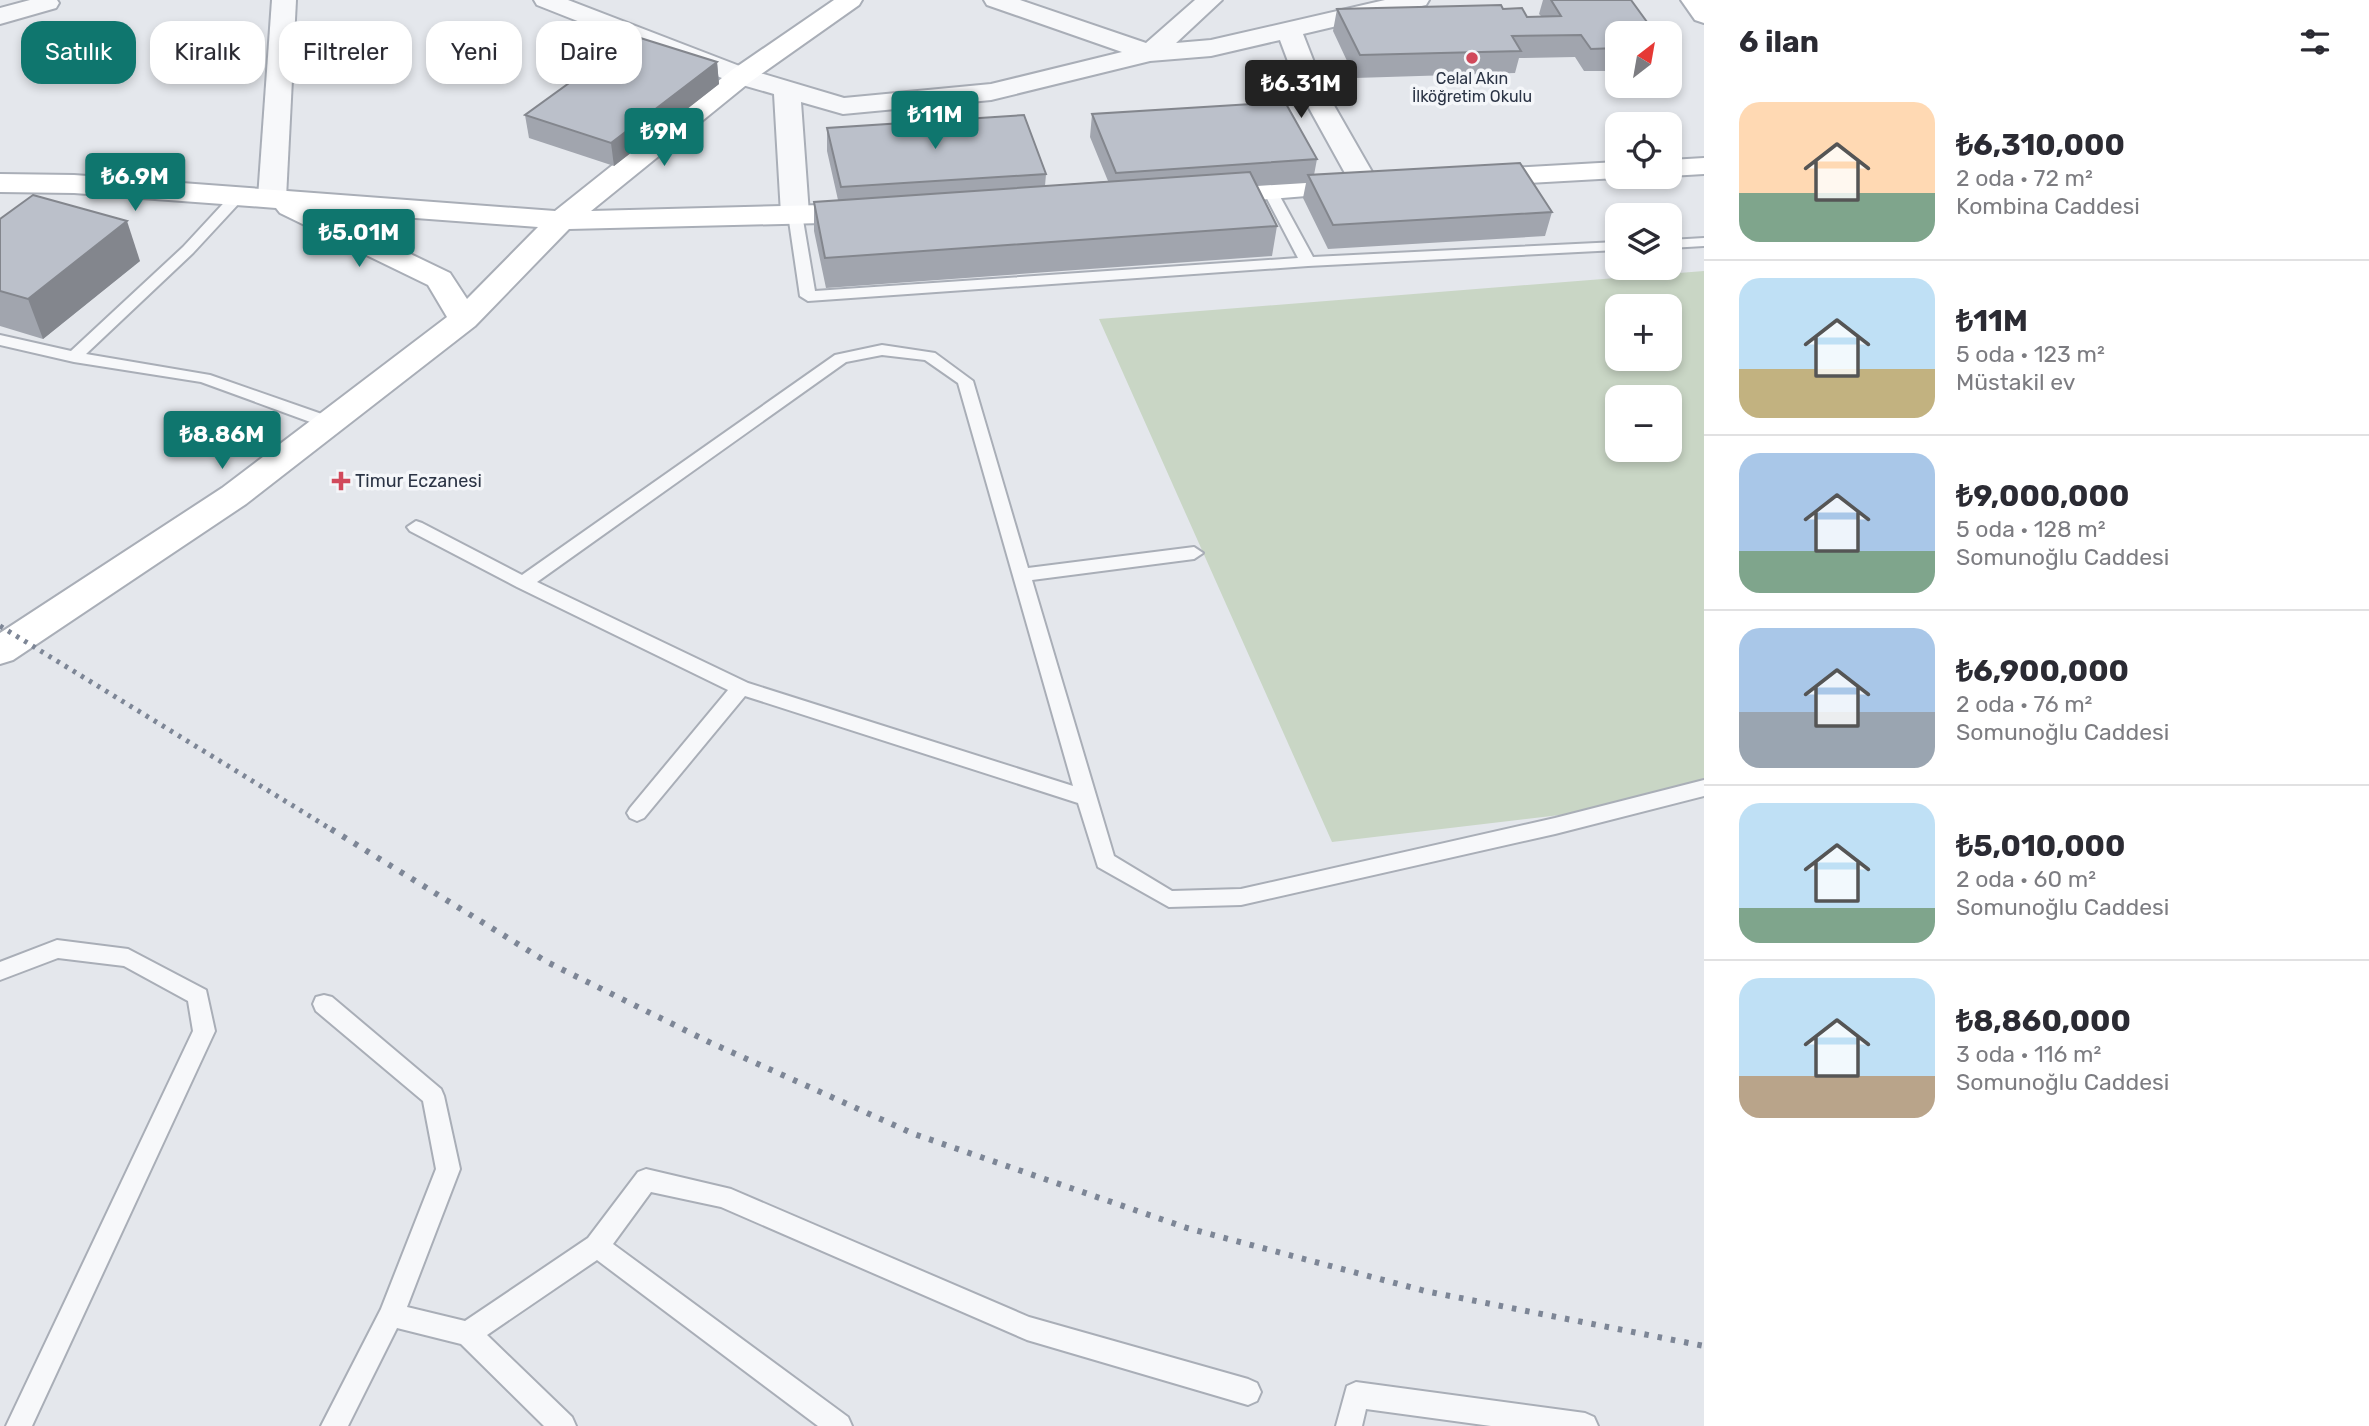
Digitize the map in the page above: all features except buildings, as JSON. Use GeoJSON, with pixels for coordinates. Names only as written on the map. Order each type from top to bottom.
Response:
{"type":"FeatureCollection","features":[{"type":"Feature","properties":{"kind":"main road"},"geometry":{"type":"LineString","coordinates":[[0,651],[234,496],[330,423],[464,319],[561,220],[741,76],[850,0]]}},
{"type":"Feature","properties":{"kind":"main road"},"geometry":{"type":"LineString","coordinates":[[1693,0],[1704,15]]}},
{"type":"Feature","properties":{"kind":"main road"},"geometry":{"type":"LineString","coordinates":[[1682,167],[1704,166]]}},
{"type":"Feature","properties":{"kind":"main road"},"geometry":{"type":"LineString","coordinates":[[1443,179],[1605,171]]}},
{"type":"Feature","properties":{"kind":"main road"},"geometry":{"type":"LineString","coordinates":[[0,183],[74,184],[561,220],[890,212]]}},
{"type":"Feature","properties":{"kind":"main road"},"geometry":{"type":"LineString","coordinates":[[1175,197],[1378,183]]}},
{"type":"Feature","properties":{"kind":"main road"},"geometry":{"type":"LineString","coordinates":[[272,198],[439,279],[464,319]]}},
{"type":"Feature","properties":{"kind":"street"},"geometry":{"type":"LineString","coordinates":[[272,198],[284,0]]}},
{"type":"Feature","properties":{"kind":"street"},"geometry":{"type":"LineString","coordinates":[[546,0],[741,76],[843,106],[991,92],[1150,53],[1211,48],[1416,0]]}},
{"type":"Feature","properties":{"kind":"street"},"geometry":{"type":"LineString","coordinates":[[996,0],[1150,53]]}},
{"type":"Feature","properties":{"kind":"street"},"geometry":{"type":"LineString","coordinates":[[1150,53],[1210,0]]}},
{"type":"Feature","properties":{"kind":"street"},"geometry":{"type":"LineString","coordinates":[[0,16],[47,3]]}},
{"type":"Feature","properties":{"kind":"street"},"geometry":{"type":"LineString","coordinates":[[1289,31],[1311,88],[1378,183]]}},
{"type":"Feature","properties":{"kind":"street"},"geometry":{"type":"LineString","coordinates":[[787,89],[795,214]]}},
{"type":"Feature","properties":{"kind":"lane"},"geometry":{"type":"LineString","coordinates":[[1270,191],[1308,262]]}},
{"type":"Feature","properties":{"kind":"lane"},"geometry":{"type":"LineString","coordinates":[[74,357],[188,250],[238,196]]}},
{"type":"Feature","properties":{"kind":"lane"},"geometry":{"type":"LineString","coordinates":[[795,214],[808,296],[1308,262],[1605,247]]}},
{"type":"Feature","properties":{"kind":"lane"},"geometry":{"type":"LineString","coordinates":[[1682,243],[1704,242]]}},
{"type":"Feature","properties":{"kind":"lane"},"geometry":{"type":"LineString","coordinates":[[0,340],[74,357],[204,378],[330,423]]}},
{"type":"Feature","properties":{"kind":"lane"},"geometry":{"type":"LineString","coordinates":[[523,583],[841,358],[882,350],[929,356],[965,381],[1105,861],[1169,899],[1241,898],[1555,827],[1704,788]]}},
{"type":"Feature","properties":{"kind":"lane"},"geometry":{"type":"LineString","coordinates":[[416,527],[523,583],[741,688],[1087,798]]}},
{"type":"Feature","properties":{"kind":"lane"},"geometry":{"type":"LineString","coordinates":[[1022,575],[1194,553]]}},
{"type":"Feature","properties":{"kind":"lane"},"geometry":{"type":"LineString","coordinates":[[637,813],[741,688]]}},
{"type":"Feature","properties":{"kind":"lane"},"geometry":{"type":"LineString","coordinates":[[0,971],[57,948],[128,958],[198,996],[204,1031],[19,1426]]}},
{"type":"Feature","properties":{"kind":"lane"},"geometry":{"type":"LineString","coordinates":[[324,1004],[433,1096],[448,1169],[391,1315],[334,1426]]}},
{"type":"Feature","properties":{"kind":"lane"},"geometry":{"type":"LineString","coordinates":[[468,1334],[597,1246],[646,1180],[723,1197],[1027,1328],[1248,1392]]}},
{"type":"Feature","properties":{"kind":"lane"},"geometry":{"type":"LineString","coordinates":[[597,1246],[839,1426]]}},
{"type":"Feature","properties":{"kind":"lane"},"geometry":{"type":"LineString","coordinates":[[391,1315],[468,1334],[563,1426]]}},
{"type":"Feature","properties":{"kind":"lane"},"geometry":{"type":"LineString","coordinates":[[1349,1426],[1356,1395],[1585,1426]]}},
{"type":"Feature","properties":{"kind":"green space"},"geometry":{"type":"Polygon","coordinates":[[[1704,271],[1704,798],[1332,842],[1099,319],[1605,279],[1682,280],[1682,273],[1704,271]]]}},
{"type":"Feature","properties":{"kind":"railway"},"geometry":{"type":"LineString","coordinates":[[0,626],[334,831]]}},
{"type":"Feature","properties":{"kind":"railway"},"geometry":{"type":"LineString","coordinates":[[331,829],[547,962],[709,1042],[914,1134],[1187,1228],[1425,1291],[1704,1346]]}},
{"type":"Feature","properties":{"kind":"place","name":"Celal Akın İlköğretim Okulu"},"geometry":{"type":"Point","coordinates":[1472,58]}},
{"type":"Feature","properties":{"kind":"place","name":"Timur Eczanesi"},"geometry":{"type":"Point","coordinates":[341,481]}}]}
